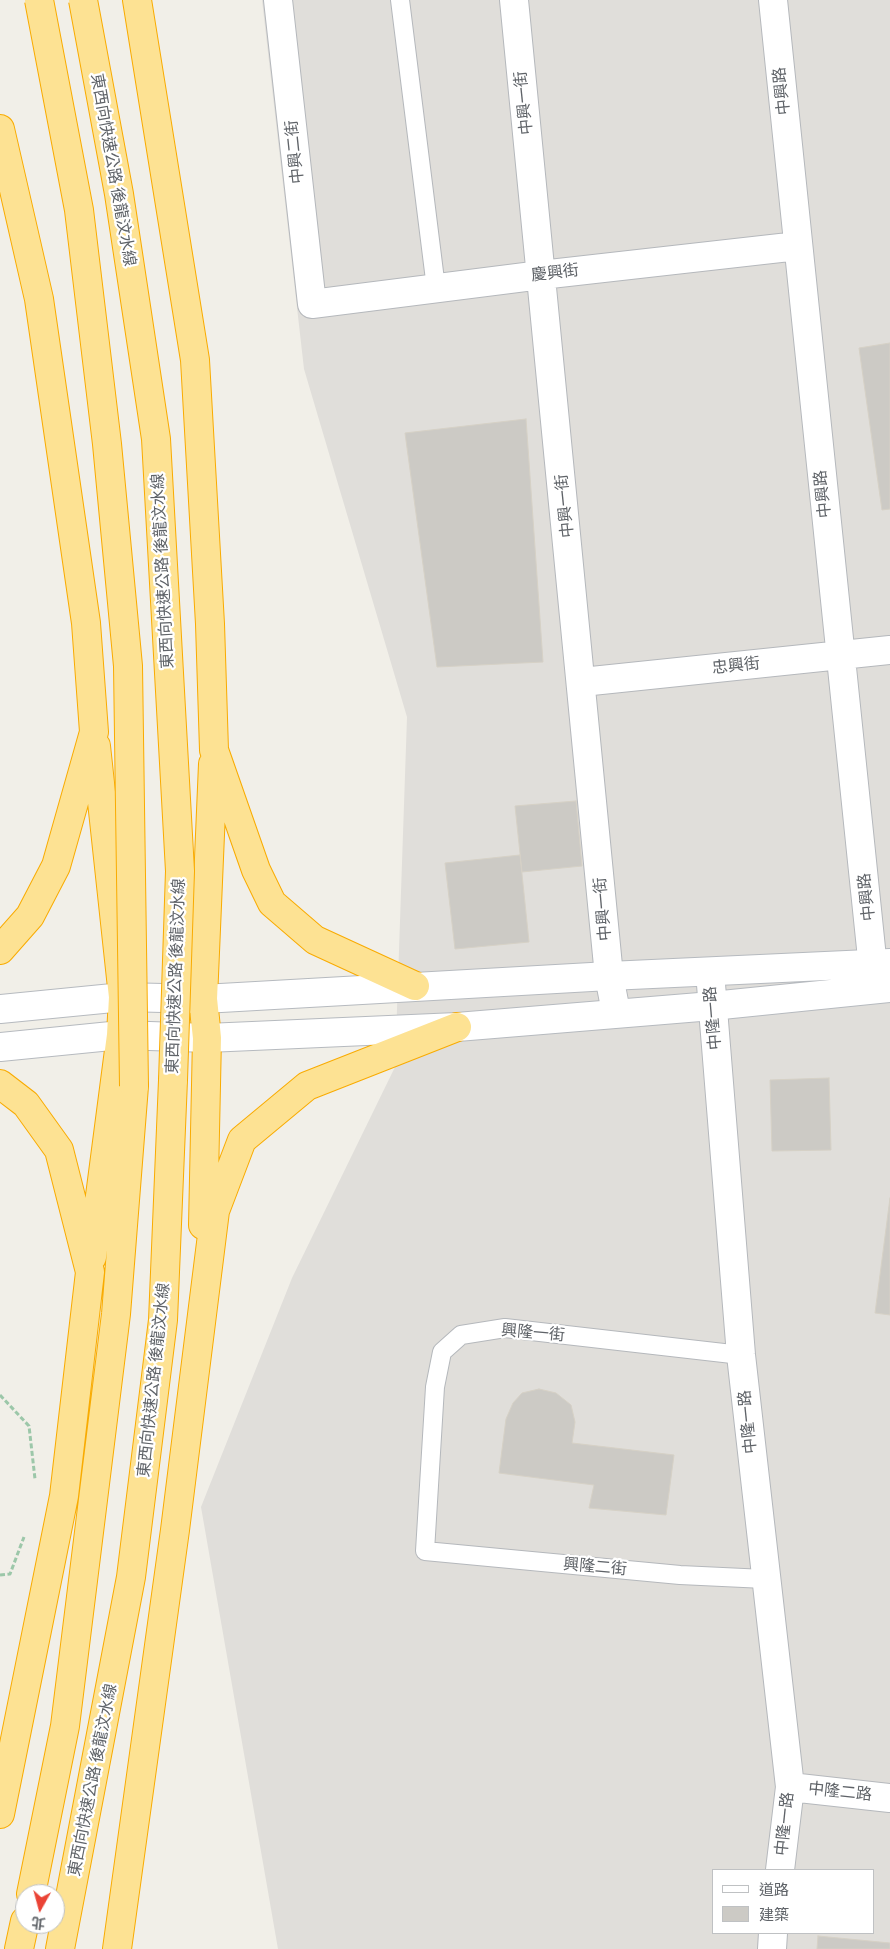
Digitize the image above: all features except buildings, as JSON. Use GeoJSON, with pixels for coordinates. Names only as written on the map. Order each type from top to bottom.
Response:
{"type":"FeatureCollection","features":[{"type":"Feature","properties":{"kind":"highway"},"geometry":{"type":"LineString","coordinates":[[33,1884],[65,1726],[116,1314],[134,1086],[128,666],[108,444],[79,210],[40,0]]}},
{"type":"Feature","properties":{"kind":"highway","name":"東西向快速公路 後龍汶水線"},"geometry":{"type":"LineString","coordinates":[[60,1949],[131,1577],[163,1320],[180,871],[156,439],[119,194],[83,0]]}},
{"type":"Feature","properties":{"kind":"highway"},"geometry":{"type":"LineString","coordinates":[[137,0],[194,360],[210,624],[214,750],[203,999],[207,1038],[201,1324]]}},
{"type":"Feature","properties":{"kind":"highway"},"geometry":{"type":"LineString","coordinates":[[0,129],[40,308],[86,624],[94,732],[123,997],[122,1035],[90,1272],[64,1496],[0,1814]]}},
{"type":"Feature","properties":{"kind":"highway"},"geometry":{"type":"LineString","coordinates":[[0,950],[30,916],[56,866],[94,732]]}},
{"type":"Feature","properties":{"kind":"highway"},"geometry":{"type":"LineString","coordinates":[[214,750],[256,870],[272,904],[315,940],[414,986]]}},
{"type":"Feature","properties":{"kind":"highway"},"geometry":{"type":"LineString","coordinates":[[117,1949],[175,1530],[215,1211],[242,1140],[307,1086],[457,1027]]}},
{"type":"Feature","properties":{"kind":"highway"},"geometry":{"type":"LineString","coordinates":[[0,1084],[26,1104],[59,1150],[90,1272]]}},
{"type":"Feature","properties":{"kind":"highway"},"geometry":{"type":"LineString","coordinates":[[19,1949],[22,1934]]}},
{"type":"Feature","properties":{"kind":"street","name":"中興二街"},"geometry":{"type":"LineString","coordinates":[[278,0],[312,304]]}},
{"type":"Feature","properties":{"kind":"street","name":"中興一街"},"geometry":{"type":"LineString","coordinates":[[514,0],[582,682],[609,976],[616,1012]]}},
{"type":"Feature","properties":{"kind":"street","name":"中興路"},"geometry":{"type":"LineString","coordinates":[[773,0],[840,655],[882,976]]}},
{"type":"Feature","properties":{"kind":"street","name":"慶興街"},"geometry":{"type":"LineString","coordinates":[[312,304],[541,275],[798,246]]}},
{"type":"Feature","properties":{"kind":"street","name":"忠興街"},"geometry":{"type":"LineString","coordinates":[[582,682],[890,650]]}},
{"type":"Feature","properties":{"kind":"street"},"geometry":{"type":"LineString","coordinates":[[0,1009],[123,997],[203,999],[414,986],[710,972],[882,976]]}},
{"type":"Feature","properties":{"kind":"street","name":"中隆一路"},"geometry":{"type":"LineString","coordinates":[[710,972],[741,1355],[790,1787],[780,1869]]}},
{"type":"Feature","properties":{"kind":"street"},"geometry":{"type":"LineString","coordinates":[[0,1048],[122,1035],[207,1038],[457,1027],[616,1012],[712,1006],[882,976]]}},
{"type":"Feature","properties":{"kind":"street","name":"中隆二路"},"geometry":{"type":"LineString","coordinates":[[790,1787],[890,1798]]}},
{"type":"Feature","properties":{"kind":"street"},"geometry":{"type":"LineString","coordinates":[[772,1949],[773,1934]]}},
{"type":"Feature","properties":{"kind":"lane"},"geometry":{"type":"LineString","coordinates":[[400,0],[436,288]]}},
{"type":"Feature","properties":{"kind":"lane","name":"興隆一街"},"geometry":{"type":"LineString","coordinates":[[425,1551],[436,1387],[442,1352],[461,1335],[505,1328],[741,1355]]}},
{"type":"Feature","properties":{"kind":"lane","name":"興隆二街"},"geometry":{"type":"LineString","coordinates":[[425,1551],[680,1575],[765,1579]]}},
{"type":"Feature","properties":{"kind":"path"},"geometry":{"type":"LineString","coordinates":[[0,1394],[29,1426],[36,1483]]}},
{"type":"Feature","properties":{"kind":"path"},"geometry":{"type":"LineString","coordinates":[[0,1575],[10,1574],[28,1529]]}},
{"type":"Feature","properties":{"kind":"shaded area"},"geometry":{"type":"Polygon","coordinates":[[[262,0],[890,0],[890,1949],[278,1949],[201,1507],[292,1278],[395,1067],[407,717],[304,369],[262,0]]]}}]}
